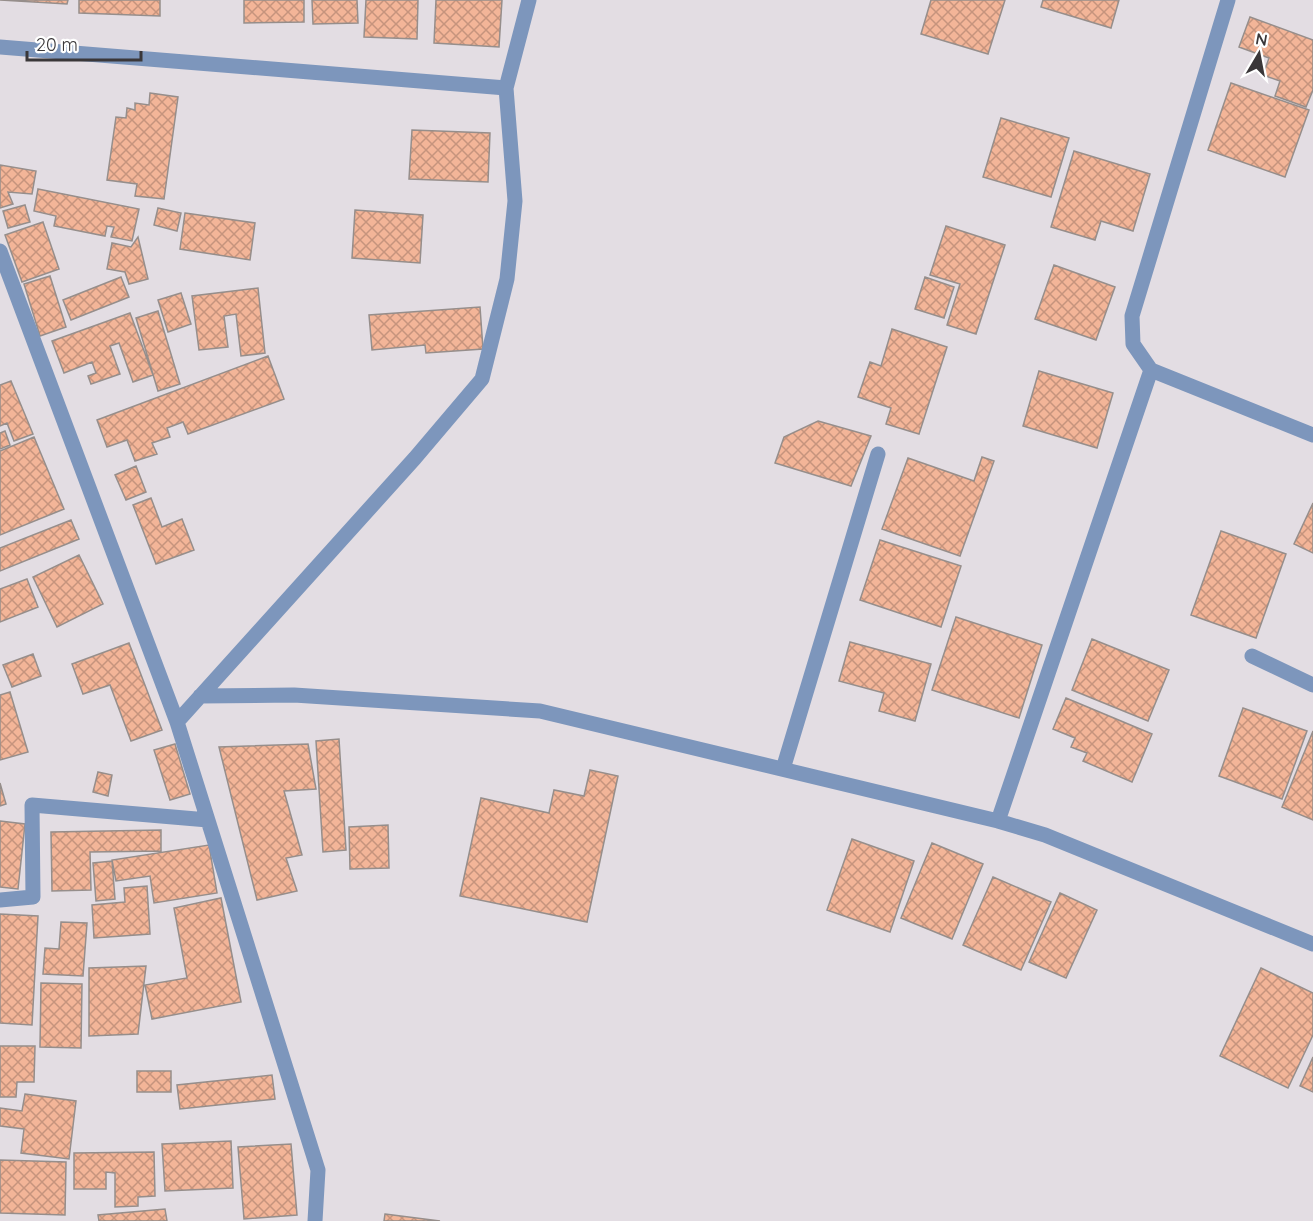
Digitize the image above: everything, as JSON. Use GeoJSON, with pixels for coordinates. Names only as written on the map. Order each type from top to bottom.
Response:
{"type":"FeatureCollection","features":[{"type":"Feature","properties":{"kind":"street"},"geometry":{"type":"LineString","coordinates":[[177,722],[415,458],[482,379],[507,279],[515,201],[506,88],[529,0]]}},
{"type":"Feature","properties":{"kind":"street"},"geometry":{"type":"LineString","coordinates":[[1228,0],[1132,316],[1133,344],[1151,370],[1313,435]]}},
{"type":"Feature","properties":{"kind":"street"},"geometry":{"type":"LineString","coordinates":[[0,47],[506,88]]}},
{"type":"Feature","properties":{"kind":"street"},"geometry":{"type":"LineString","coordinates":[[0,251],[177,722],[318,1170],[315,1221]]}},
{"type":"Feature","properties":{"kind":"street"},"geometry":{"type":"LineString","coordinates":[[998,820],[1151,370]]}},
{"type":"Feature","properties":{"kind":"street"},"geometry":{"type":"LineString","coordinates":[[783,769],[878,454]]}},
{"type":"Feature","properties":{"kind":"street"},"geometry":{"type":"LineString","coordinates":[[1252,656],[1313,685]]}},
{"type":"Feature","properties":{"kind":"street"},"geometry":{"type":"LineString","coordinates":[[200,696],[294,695],[540,711],[998,820],[1045,835],[1313,944]]}},
{"type":"Feature","properties":{"kind":"street"},"geometry":{"type":"LineString","coordinates":[[0,900],[33,897],[32,805],[208,820]]}},
{"type":"Feature","properties":{"kind":"building"},"geometry":{"type":"Polygon","coordinates":[[[0,0],[68,0],[67,4],[0,0]]]}},
{"type":"Feature","properties":{"kind":"building"},"geometry":{"type":"Polygon","coordinates":[[[79,0],[160,0],[160,16],[79,13],[79,0]]]}},
{"type":"Feature","properties":{"kind":"building"},"geometry":{"type":"Polygon","coordinates":[[[244,0],[304,0],[304,22],[244,23],[244,0]]]}},
{"type":"Feature","properties":{"kind":"building"},"geometry":{"type":"Polygon","coordinates":[[[312,0],[357,0],[358,23],[313,24],[312,0]]]}},
{"type":"Feature","properties":{"kind":"building"},"geometry":{"type":"Polygon","coordinates":[[[366,0],[418,0],[417,39],[364,37],[366,0]]]}},
{"type":"Feature","properties":{"kind":"building"},"geometry":{"type":"Polygon","coordinates":[[[436,0],[502,0],[499,47],[434,43],[436,0]]]}},
{"type":"Feature","properties":{"kind":"building"},"geometry":{"type":"Polygon","coordinates":[[[931,0],[1005,0],[988,54],[921,34],[931,0]]]}},
{"type":"Feature","properties":{"kind":"building"},"geometry":{"type":"Polygon","coordinates":[[[1043,0],[1119,0],[1111,28],[1041,7],[1043,0]]]}},
{"type":"Feature","properties":{"kind":"building"},"geometry":{"type":"Polygon","coordinates":[[[1250,17],[1313,40],[1313,90],[1306,107],[1275,96],[1280,81],[1263,75],[1269,58],[1239,47],[1250,17]]]}},
{"type":"Feature","properties":{"kind":"building"},"geometry":{"type":"Polygon","coordinates":[[[1231,83],[1309,110],[1285,177],[1208,150],[1231,83]]]}},
{"type":"Feature","properties":{"kind":"building"},"geometry":{"type":"Polygon","coordinates":[[[150,93],[178,97],[164,199],[135,196],[137,184],[107,180],[116,117],[126,118],[127,108],[135,110],[135,103],[149,105],[150,93]]]}},
{"type":"Feature","properties":{"kind":"building"},"geometry":{"type":"Polygon","coordinates":[[[1001,118],[1069,138],[1051,197],[983,177],[1001,118]]]}},
{"type":"Feature","properties":{"kind":"building"},"geometry":{"type":"Polygon","coordinates":[[[412,130],[490,133],[488,182],[409,179],[412,130]]]}},
{"type":"Feature","properties":{"kind":"building"},"geometry":{"type":"Polygon","coordinates":[[[1074,151],[1150,174],[1133,231],[1101,221],[1095,240],[1051,227],[1074,151]]]}},
{"type":"Feature","properties":{"kind":"building"},"geometry":{"type":"Polygon","coordinates":[[[0,165],[36,171],[32,194],[8,192],[13,204],[0,208],[0,165]]]}},
{"type":"Feature","properties":{"kind":"building"},"geometry":{"type":"Polygon","coordinates":[[[38,189],[139,209],[132,241],[111,237],[114,227],[107,226],[105,236],[54,226],[56,216],[34,211],[38,189]]]}},
{"type":"Feature","properties":{"kind":"building"},"geometry":{"type":"Polygon","coordinates":[[[25,205],[30,222],[8,228],[3,211],[25,205]]]}},
{"type":"Feature","properties":{"kind":"building"},"geometry":{"type":"Polygon","coordinates":[[[158,208],[181,213],[177,231],[154,225],[158,208]]]}},
{"type":"Feature","properties":{"kind":"building"},"geometry":{"type":"Polygon","coordinates":[[[355,210],[423,215],[420,263],[352,258],[355,210]]]}},
{"type":"Feature","properties":{"kind":"building"},"geometry":{"type":"Polygon","coordinates":[[[185,213],[255,223],[250,260],[180,249],[185,213]]]}},
{"type":"Feature","properties":{"kind":"building"},"geometry":{"type":"Polygon","coordinates":[[[43,222],[59,269],[22,282],[5,235],[43,222]]]}},
{"type":"Feature","properties":{"kind":"building"},"geometry":{"type":"Polygon","coordinates":[[[946,226],[1005,245],[976,334],[947,325],[960,284],[930,275],[946,226]]]}},
{"type":"Feature","properties":{"kind":"building"},"geometry":{"type":"Polygon","coordinates":[[[138,237],[148,279],[129,284],[125,272],[107,269],[112,243],[131,247],[138,237]]]}},
{"type":"Feature","properties":{"kind":"building"},"geometry":{"type":"Polygon","coordinates":[[[1054,265],[1115,287],[1096,340],[1035,319],[1054,265]]]}},
{"type":"Feature","properties":{"kind":"building"},"geometry":{"type":"Polygon","coordinates":[[[50,276],[66,327],[40,336],[24,284],[50,276]]]}},
{"type":"Feature","properties":{"kind":"building"},"geometry":{"type":"Polygon","coordinates":[[[121,277],[129,297],[71,320],[63,300],[121,277]]]}},
{"type":"Feature","properties":{"kind":"building"},"geometry":{"type":"Polygon","coordinates":[[[925,277],[954,287],[944,318],[915,309],[925,277]]]}},
{"type":"Feature","properties":{"kind":"building"},"geometry":{"type":"Polygon","coordinates":[[[258,288],[265,353],[241,356],[236,314],[224,316],[228,347],[199,350],[192,296],[258,288]]]}},
{"type":"Feature","properties":{"kind":"building"},"geometry":{"type":"Polygon","coordinates":[[[181,293],[191,324],[168,332],[158,300],[181,293]]]}},
{"type":"Feature","properties":{"kind":"building"},"geometry":{"type":"Polygon","coordinates":[[[480,307],[483,349],[426,353],[425,345],[372,350],[369,315],[480,307]]]}},
{"type":"Feature","properties":{"kind":"building"},"geometry":{"type":"Polygon","coordinates":[[[158,311],[180,384],[158,391],[136,318],[158,311]]]}},
{"type":"Feature","properties":{"kind":"building"},"geometry":{"type":"Polygon","coordinates":[[[130,313],[153,375],[133,382],[119,343],[110,346],[120,374],[91,384],[88,376],[96,373],[92,362],[64,373],[52,341],[130,313]]]}},
{"type":"Feature","properties":{"kind":"building"},"geometry":{"type":"Polygon","coordinates":[[[892,329],[947,347],[919,434],[886,424],[891,408],[858,397],[870,362],[881,366],[892,329]]]}},
{"type":"Feature","properties":{"kind":"building"},"geometry":{"type":"Polygon","coordinates":[[[268,356],[284,399],[188,434],[183,422],[167,428],[170,437],[152,443],[157,454],[135,461],[127,440],[107,447],[97,420],[268,356]]]}},
{"type":"Feature","properties":{"kind":"building"},"geometry":{"type":"Polygon","coordinates":[[[1039,371],[1113,393],[1097,448],[1023,426],[1039,371]]]}},
{"type":"Feature","properties":{"kind":"building"},"geometry":{"type":"Polygon","coordinates":[[[11,381],[33,434],[14,441],[7,423],[0,426],[0,385],[11,381]]]}},
{"type":"Feature","properties":{"kind":"building"},"geometry":{"type":"Polygon","coordinates":[[[818,421],[871,436],[851,486],[775,463],[784,437],[818,421]]]}},
{"type":"Feature","properties":{"kind":"building"},"geometry":{"type":"Polygon","coordinates":[[[5,431],[10,445],[0,449],[0,433],[5,431]]]}},
{"type":"Feature","properties":{"kind":"building"},"geometry":{"type":"Polygon","coordinates":[[[34,437],[64,509],[0,535],[0,451],[34,437]]]}},
{"type":"Feature","properties":{"kind":"building"},"geometry":{"type":"Polygon","coordinates":[[[982,457],[994,461],[960,556],[882,529],[908,458],[974,481],[982,457]]]}},
{"type":"Feature","properties":{"kind":"building"},"geometry":{"type":"Polygon","coordinates":[[[136,466],[146,492],[126,500],[115,475],[136,466]]]}},
{"type":"Feature","properties":{"kind":"building"},"geometry":{"type":"Polygon","coordinates":[[[151,498],[162,527],[182,519],[194,550],[156,564],[133,505],[151,498]]]}},
{"type":"Feature","properties":{"kind":"building"},"geometry":{"type":"Polygon","coordinates":[[[1313,503],[1313,553],[1294,544],[1313,503]]]}},
{"type":"Feature","properties":{"kind":"building"},"geometry":{"type":"Polygon","coordinates":[[[71,520],[79,539],[0,571],[0,548],[71,520]]]}},
{"type":"Feature","properties":{"kind":"building"},"geometry":{"type":"Polygon","coordinates":[[[1221,531],[1286,554],[1256,638],[1191,615],[1221,531]]]}},
{"type":"Feature","properties":{"kind":"building"},"geometry":{"type":"Polygon","coordinates":[[[880,540],[961,566],[941,627],[860,600],[880,540]]]}},
{"type":"Feature","properties":{"kind":"building"},"geometry":{"type":"Polygon","coordinates":[[[79,555],[103,604],[57,627],[33,577],[79,555]]]}},
{"type":"Feature","properties":{"kind":"building"},"geometry":{"type":"Polygon","coordinates":[[[27,579],[38,607],[0,622],[0,589],[27,579]]]}},
{"type":"Feature","properties":{"kind":"building"},"geometry":{"type":"Polygon","coordinates":[[[956,617],[1042,645],[1019,718],[932,690],[956,617]]]}},
{"type":"Feature","properties":{"kind":"building"},"geometry":{"type":"Polygon","coordinates":[[[1092,639],[1169,670],[1148,721],[1072,690],[1092,639]]]}},
{"type":"Feature","properties":{"kind":"building"},"geometry":{"type":"Polygon","coordinates":[[[850,642],[931,664],[915,721],[879,711],[884,693],[839,681],[850,642]]]}},
{"type":"Feature","properties":{"kind":"building"},"geometry":{"type":"Polygon","coordinates":[[[129,643],[162,730],[131,741],[110,685],[83,694],[72,664],[129,643]]]}},
{"type":"Feature","properties":{"kind":"building"},"geometry":{"type":"Polygon","coordinates":[[[33,654],[41,676],[12,687],[3,665],[33,654]]]}},
{"type":"Feature","properties":{"kind":"building"},"geometry":{"type":"Polygon","coordinates":[[[10,692],[28,752],[0,760],[0,695],[10,692]]]}},
{"type":"Feature","properties":{"kind":"building"},"geometry":{"type":"Polygon","coordinates":[[[1066,698],[1152,734],[1132,782],[1083,761],[1087,753],[1071,747],[1075,738],[1053,729],[1066,698]]]}},
{"type":"Feature","properties":{"kind":"building"},"geometry":{"type":"Polygon","coordinates":[[[1243,708],[1307,731],[1282,799],[1219,776],[1243,708]]]}},
{"type":"Feature","properties":{"kind":"building"},"geometry":{"type":"Polygon","coordinates":[[[1313,731],[1313,820],[1282,807],[1313,731]]]}},
{"type":"Feature","properties":{"kind":"building"},"geometry":{"type":"Polygon","coordinates":[[[339,739],[346,850],[323,852],[316,741],[339,739]]]}},
{"type":"Feature","properties":{"kind":"building"},"geometry":{"type":"Polygon","coordinates":[[[175,744],[190,794],[170,800],[154,750],[175,744]]]}},
{"type":"Feature","properties":{"kind":"building"},"geometry":{"type":"Polygon","coordinates":[[[308,744],[316,789],[284,791],[302,855],[286,858],[297,891],[257,900],[219,747],[308,744]]]}},
{"type":"Feature","properties":{"kind":"building"},"geometry":{"type":"Polygon","coordinates":[[[590,770],[618,776],[587,922],[460,896],[481,798],[549,813],[554,790],[584,796],[590,770]]]}},
{"type":"Feature","properties":{"kind":"building"},"geometry":{"type":"Polygon","coordinates":[[[98,772],[112,775],[108,796],[93,792],[98,772]]]}},
{"type":"Feature","properties":{"kind":"building"},"geometry":{"type":"Polygon","coordinates":[[[0,783],[6,804],[0,806],[0,783]]]}},
{"type":"Feature","properties":{"kind":"building"},"geometry":{"type":"Polygon","coordinates":[[[0,821],[25,824],[18,889],[0,887],[0,821]]]}},
{"type":"Feature","properties":{"kind":"building"},"geometry":{"type":"Polygon","coordinates":[[[388,825],[389,868],[350,869],[349,827],[388,825]]]}},
{"type":"Feature","properties":{"kind":"building"},"geometry":{"type":"Polygon","coordinates":[[[161,830],[161,851],[90,852],[91,890],[52,891],[51,832],[161,830]]]}},
{"type":"Feature","properties":{"kind":"building"},"geometry":{"type":"Polygon","coordinates":[[[852,839],[914,861],[890,932],[827,910],[852,839]]]}},
{"type":"Feature","properties":{"kind":"building"},"geometry":{"type":"Polygon","coordinates":[[[932,843],[983,864],[952,939],[901,918],[932,843]]]}},
{"type":"Feature","properties":{"kind":"building"},"geometry":{"type":"Polygon","coordinates":[[[209,845],[217,893],[154,903],[150,876],[116,881],[112,860],[209,845]]]}},
{"type":"Feature","properties":{"kind":"building"},"geometry":{"type":"Polygon","coordinates":[[[112,861],[115,899],[96,901],[93,863],[112,861]]]}},
{"type":"Feature","properties":{"kind":"building"},"geometry":{"type":"Polygon","coordinates":[[[993,877],[1051,902],[1021,970],[963,945],[993,877]]]}},
{"type":"Feature","properties":{"kind":"building"},"geometry":{"type":"Polygon","coordinates":[[[147,886],[150,934],[94,938],[92,905],[125,902],[124,888],[147,886]]]}},
{"type":"Feature","properties":{"kind":"building"},"geometry":{"type":"Polygon","coordinates":[[[1060,893],[1097,910],[1066,978],[1029,962],[1060,893]]]}},
{"type":"Feature","properties":{"kind":"building"},"geometry":{"type":"Polygon","coordinates":[[[221,898],[241,1002],[152,1019],[145,985],[187,978],[174,908],[221,898]]]}},
{"type":"Feature","properties":{"kind":"building"},"geometry":{"type":"Polygon","coordinates":[[[0,914],[38,916],[32,1025],[0,1023],[0,914]]]}},
{"type":"Feature","properties":{"kind":"building"},"geometry":{"type":"Polygon","coordinates":[[[61,922],[87,923],[83,976],[43,974],[45,948],[59,949],[61,922]]]}},
{"type":"Feature","properties":{"kind":"building"},"geometry":{"type":"Polygon","coordinates":[[[146,966],[138,1034],[89,1036],[89,968],[146,966]]]}},
{"type":"Feature","properties":{"kind":"building"},"geometry":{"type":"Polygon","coordinates":[[[1261,968],[1313,993],[1313,1035],[1288,1088],[1220,1056],[1261,968]]]}},
{"type":"Feature","properties":{"kind":"building"},"geometry":{"type":"Polygon","coordinates":[[[41,983],[82,984],[81,1048],[40,1047],[41,983]]]}},
{"type":"Feature","properties":{"kind":"building"},"geometry":{"type":"Polygon","coordinates":[[[0,1046],[35,1046],[34,1082],[17,1082],[16,1097],[0,1097],[0,1046]]]}},
{"type":"Feature","properties":{"kind":"building"},"geometry":{"type":"Polygon","coordinates":[[[1313,1057],[1313,1092],[1300,1086],[1313,1057]]]}},
{"type":"Feature","properties":{"kind":"building"},"geometry":{"type":"Polygon","coordinates":[[[137,1071],[171,1071],[171,1092],[137,1092],[137,1071]]]}},
{"type":"Feature","properties":{"kind":"building"},"geometry":{"type":"Polygon","coordinates":[[[272,1075],[275,1099],[180,1109],[177,1085],[272,1075]]]}},
{"type":"Feature","properties":{"kind":"building"},"geometry":{"type":"Polygon","coordinates":[[[25,1094],[76,1101],[69,1159],[21,1153],[24,1129],[0,1126],[0,1108],[22,1111],[25,1094]]]}},
{"type":"Feature","properties":{"kind":"building"},"geometry":{"type":"Polygon","coordinates":[[[231,1141],[233,1188],[165,1191],[162,1144],[231,1141]]]}},
{"type":"Feature","properties":{"kind":"building"},"geometry":{"type":"Polygon","coordinates":[[[291,1144],[297,1215],[244,1219],[238,1147],[291,1144]]]}},
{"type":"Feature","properties":{"kind":"building"},"geometry":{"type":"Polygon","coordinates":[[[154,1152],[155,1196],[138,1197],[138,1206],[115,1207],[115,1173],[106,1172],[106,1189],[74,1189],[74,1153],[154,1152]]]}},
{"type":"Feature","properties":{"kind":"building"},"geometry":{"type":"Polygon","coordinates":[[[0,1160],[66,1162],[65,1215],[0,1213],[0,1160]]]}},
{"type":"Feature","properties":{"kind":"building"},"geometry":{"type":"Polygon","coordinates":[[[165,1209],[167,1221],[99,1221],[98,1215],[165,1209]]]}},
{"type":"Feature","properties":{"kind":"building"},"geometry":{"type":"Polygon","coordinates":[[[385,1214],[440,1221],[384,1221],[385,1214]]]}}]}
